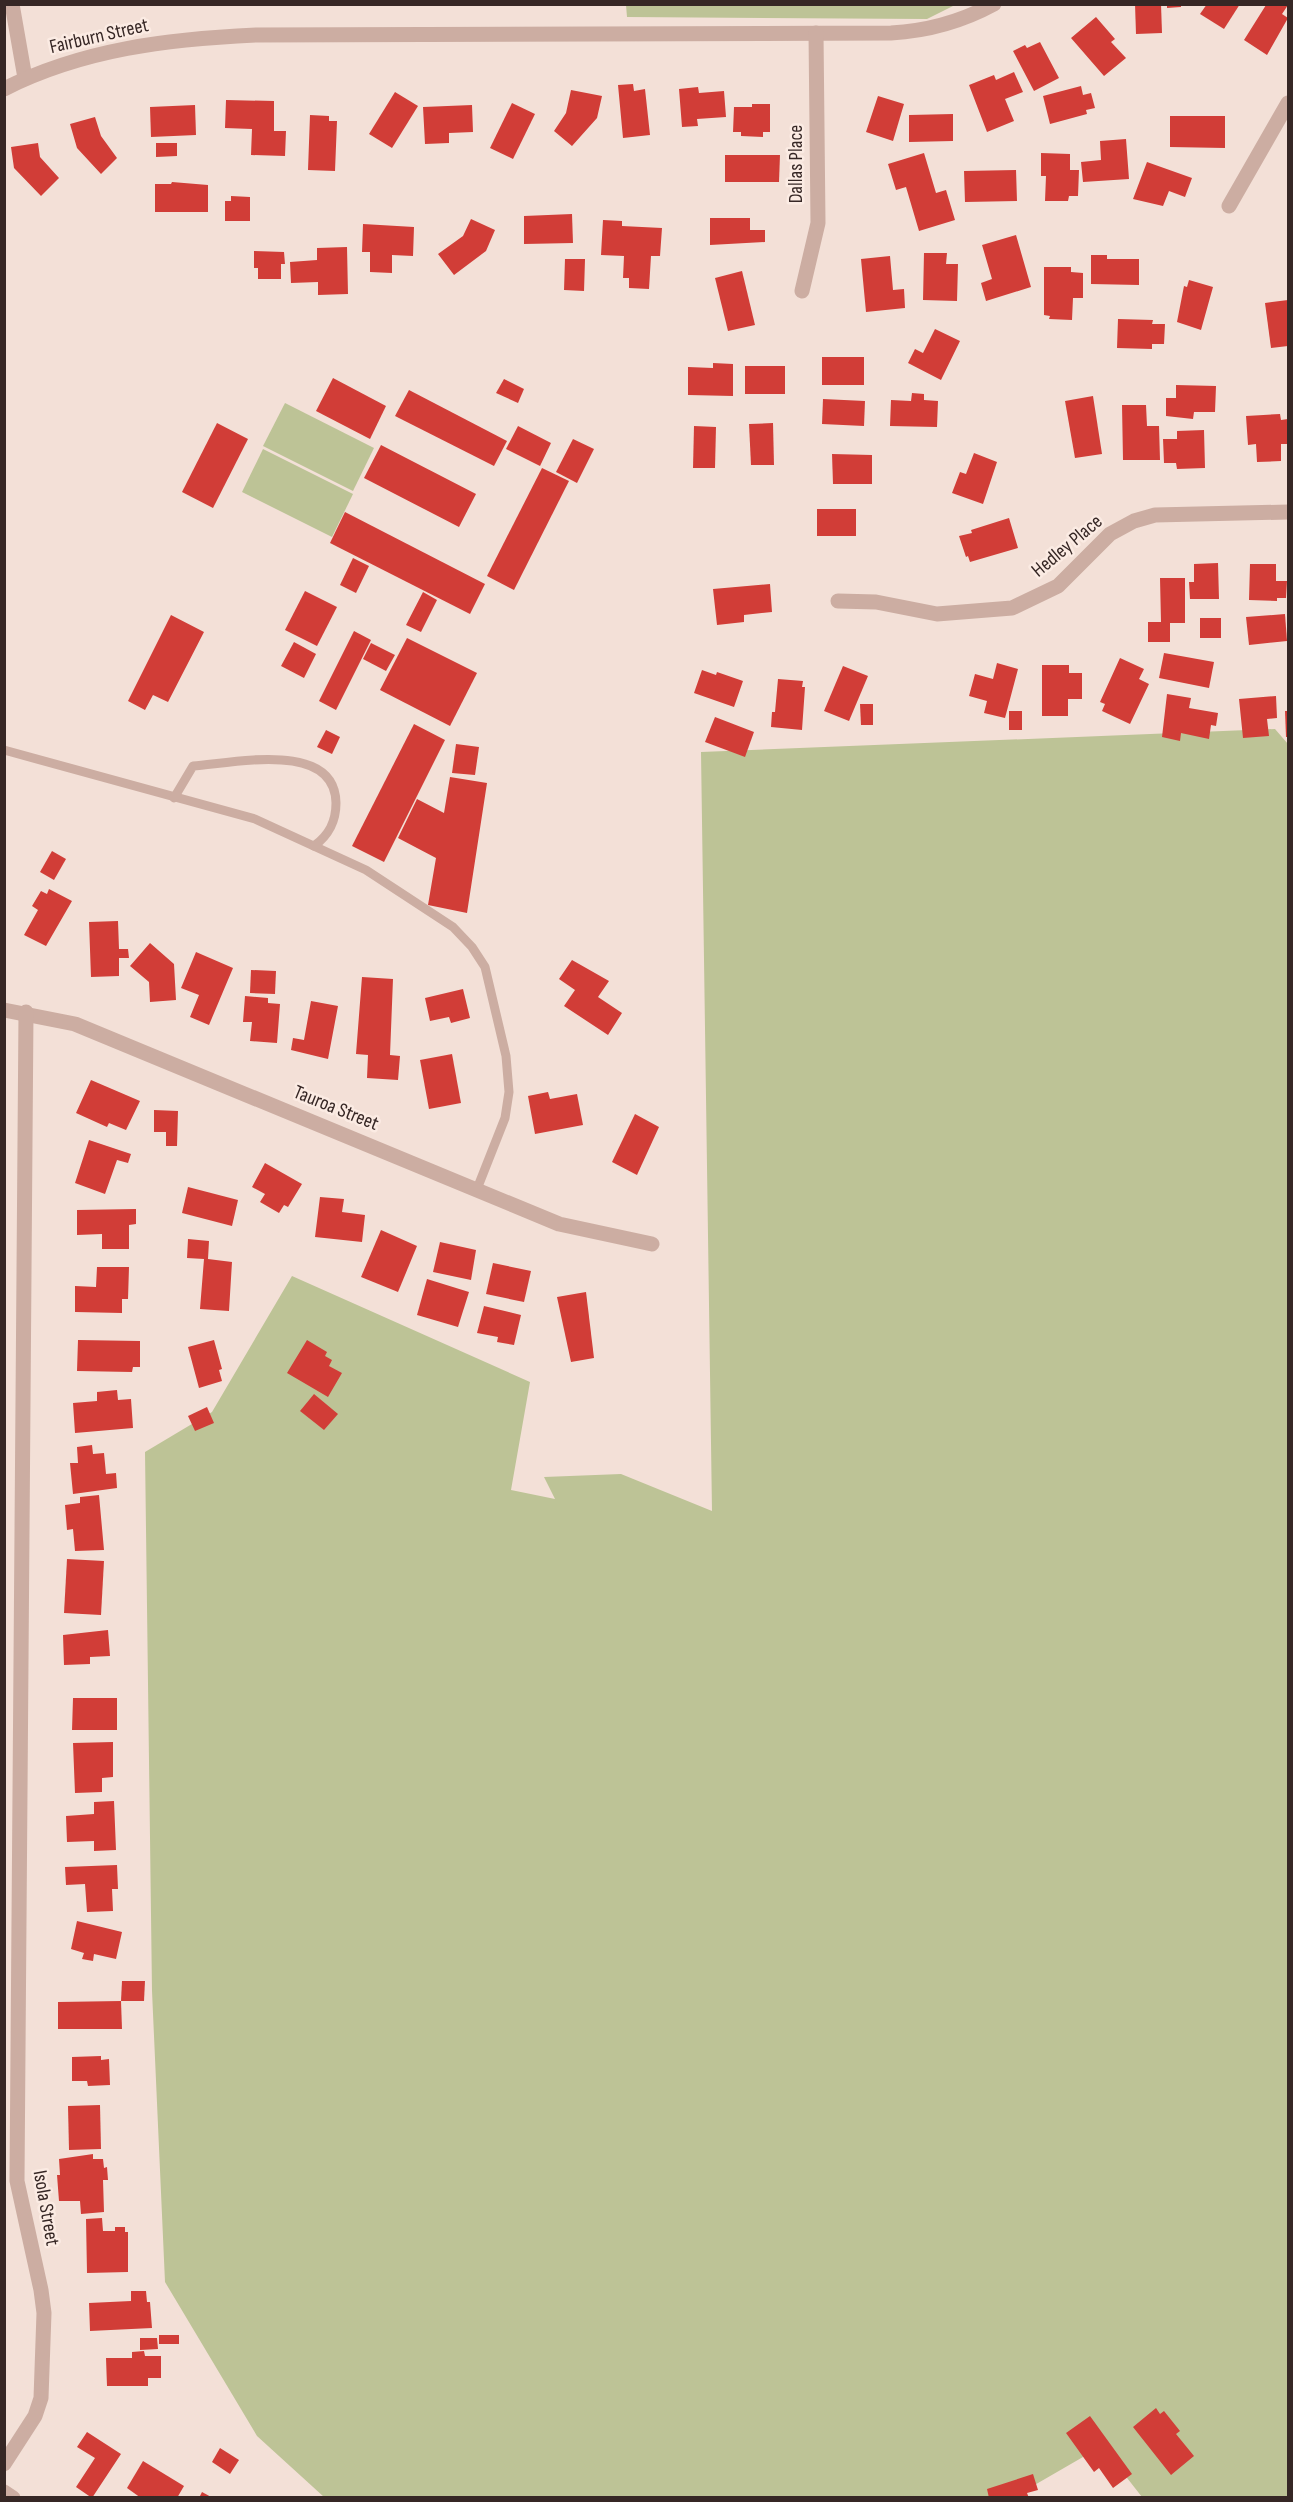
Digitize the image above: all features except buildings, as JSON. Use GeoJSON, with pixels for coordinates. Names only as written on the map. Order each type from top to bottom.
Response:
{"type":"FeatureCollection","features":[{"type":"Feature","properties":{"kind":"street"},"geometry":{"type":"LineString","coordinates":[[12,4],[25,78]]}},
{"type":"Feature","properties":{"kind":"street","name":"Fairburn Street"},"geometry":{"type":"LineString","coordinates":[[4,89],[25,78],[86,57],[192,38],[256,35],[917,32],[954,22],[994,4]]}},
{"type":"Feature","properties":{"kind":"street","name":"Dallas Place"},"geometry":{"type":"LineString","coordinates":[[802,291],[818,223],[816,33]]}},
{"type":"Feature","properties":{"kind":"street"},"geometry":{"type":"LineString","coordinates":[[1229,206],[1288,103]]}},
{"type":"Feature","properties":{"kind":"street","name":"Hedley Place"},"geometry":{"type":"LineString","coordinates":[[838,601],[876,602],[937,614],[1012,608],[1058,586],[1110,534],[1134,521],[1155,515],[1288,512]]}},
{"type":"Feature","properties":{"kind":"street","name":"Tauroa Street"},"geometry":{"type":"LineString","coordinates":[[4,1010],[26,1012],[75,1024],[559,1224],[652,1244]]}},
{"type":"Feature","properties":{"kind":"street","name":"Isola Street"},"geometry":{"type":"LineString","coordinates":[[4,2464],[35,2416],[41,2398],[44,2313],[17,2181],[26,1012]]}},
{"type":"Feature","properties":{"kind":"street"},"geometry":{"type":"LineString","coordinates":[[4,2492],[13,2498]]}},
{"type":"Feature","properties":{"kind":"lane"},"geometry":{"type":"LineString","coordinates":[[4,750],[255,819],[366,870],[453,927],[472,947],[485,967],[506,1056],[509,1092],[505,1118],[477,1189]]}},
{"type":"Feature","properties":{"kind":"lane"},"geometry":{"type":"LineString","coordinates":[[174,798],[193,766],[295,759],[320,768],[332,780],[336,800],[335,818],[326,837],[314,846]]}},
{"type":"Feature","properties":{"kind":"green space"},"geometry":{"type":"Polygon","coordinates":[[[626,4],[955,5],[927,19],[627,17],[626,4]]]}},
{"type":"Feature","properties":{"kind":"green space"},"geometry":{"type":"Polygon","coordinates":[[[285,403],[374,448],[353,491],[263,446],[285,403]]]}},
{"type":"Feature","properties":{"kind":"green space"},"geometry":{"type":"Polygon","coordinates":[[[263,449],[353,494],[332,537],[242,492],[263,449]]]}},
{"type":"Feature","properties":{"kind":"green space"},"geometry":{"type":"Polygon","coordinates":[[[1275,729],[1288,744],[1288,2497],[1142,2497],[1102,2446],[1014,2497],[324,2497],[257,2436],[165,2282],[152,1991],[145,1452],[212,1412],[292,1276],[530,1382],[511,1490],[555,1499],[544,1477],[621,1474],[712,1511],[701,752],[1275,729]]]}}]}
